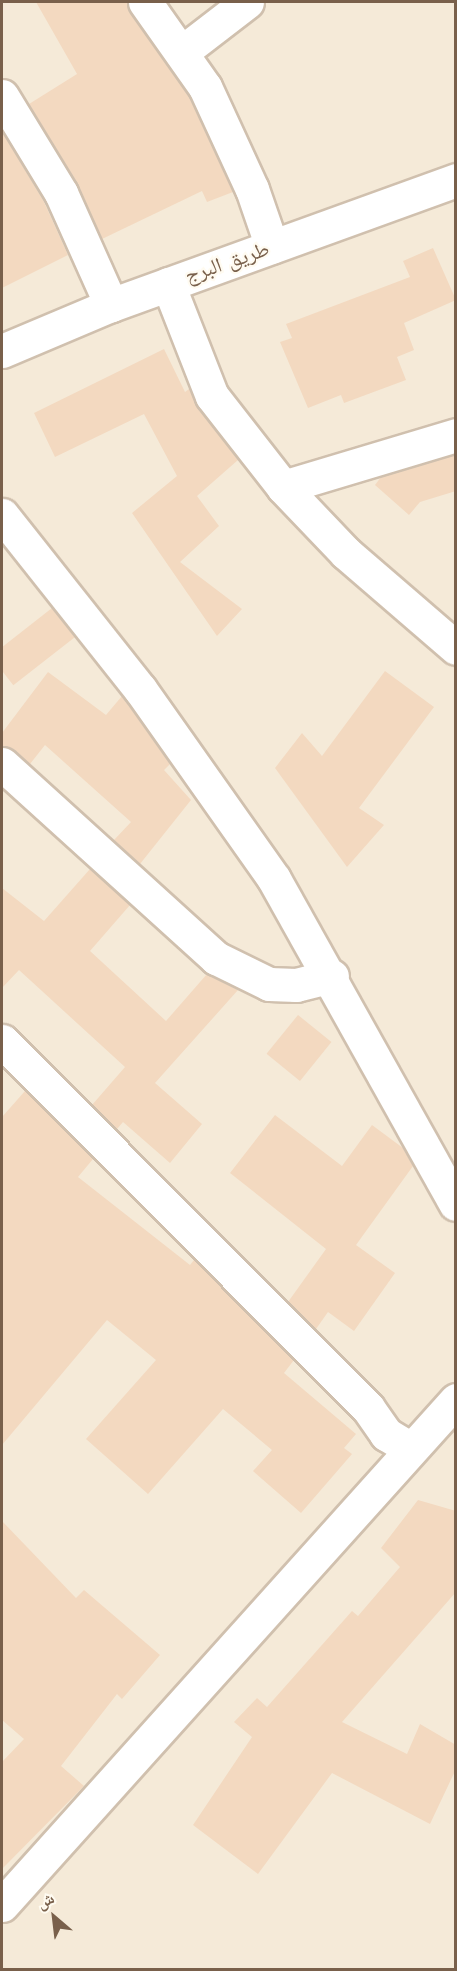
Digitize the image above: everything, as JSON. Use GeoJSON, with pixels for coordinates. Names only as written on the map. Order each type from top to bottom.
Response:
{"type":"FeatureCollection","features":[{"type":"Feature","properties":{"kind":"street"},"geometry":{"type":"LineString","coordinates":[[144,2],[205,87],[248,179],[272,247]]}},
{"type":"Feature","properties":{"kind":"street"},"geometry":{"type":"LineString","coordinates":[[182,52],[247,2]]}},
{"type":"Feature","properties":{"kind":"street"},"geometry":{"type":"LineString","coordinates":[[2,96],[61,193],[111,304]]}},
{"type":"Feature","properties":{"kind":"street","name":"طريق البرج"},"geometry":{"type":"LineString","coordinates":[[2,351],[111,304],[456,180]]}},
{"type":"Feature","properties":{"kind":"street"},"geometry":{"type":"LineString","coordinates":[[168,284],[212,396],[283,487],[346,553],[456,648]]}},
{"type":"Feature","properties":{"kind":"street"},"geometry":{"type":"LineString","coordinates":[[283,487],[456,435]]}},
{"type":"Feature","properties":{"kind":"street"},"geometry":{"type":"LineString","coordinates":[[2,515],[173,733],[274,879],[332,976],[456,1204]]}},
{"type":"Feature","properties":{"kind":"street"},"geometry":{"type":"LineString","coordinates":[[2,764],[216,958],[269,984],[296,985],[332,976]]}},
{"type":"Feature","properties":{"kind":"street"},"geometry":{"type":"LineString","coordinates":[[2,1041],[368,1408],[386,1434],[410,1448]]}},
{"type":"Feature","properties":{"kind":"street"},"geometry":{"type":"LineString","coordinates":[[2,1905],[410,1448],[456,1400]]}},
{"type":"Feature","properties":{"kind":"shaded area"},"geometry":{"type":"Polygon","coordinates":[[[2,2],[455,2],[455,1969],[2,1969],[2,2]]]}},
{"type":"Feature","properties":{"kind":"building"},"geometry":{"type":"Polygon","coordinates":[[[36,2],[127,2],[189,96],[233,192],[207,202],[202,191],[102,239],[77,183],[29,104],[77,74],[36,2]]]}},
{"type":"Feature","properties":{"kind":"building"},"geometry":{"type":"Polygon","coordinates":[[[2,131],[44,202],[68,255],[2,288],[2,131]]]}},
{"type":"Feature","properties":{"kind":"building"},"geometry":{"type":"Polygon","coordinates":[[[433,248],[456,300],[404,323],[414,350],[397,357],[406,380],[344,403],[341,395],[308,408],[280,342],[292,338],[286,324],[410,277],[403,261],[433,248]]]}},
{"type":"Feature","properties":{"kind":"building"},"geometry":{"type":"Polygon","coordinates":[[[164,349],[185,392],[189,389],[238,460],[197,496],[219,526],[180,562],[242,609],[217,636],[132,513],[177,476],[144,414],[55,457],[34,413],[164,349]]]}},
{"type":"Feature","properties":{"kind":"building"},"geometry":{"type":"Polygon","coordinates":[[[456,455],[456,491],[420,502],[409,515],[375,485],[381,477],[456,455]]]}},
{"type":"Feature","properties":{"kind":"building"},"geometry":{"type":"Polygon","coordinates":[[[52,608],[75,637],[13,685],[2,671],[2,647],[52,608]]]}},
{"type":"Feature","properties":{"kind":"building"},"geometry":{"type":"Polygon","coordinates":[[[385,671],[434,707],[359,808],[384,825],[347,867],[275,768],[302,733],[322,756],[385,671]]]}},
{"type":"Feature","properties":{"kind":"building"},"geometry":{"type":"Polygon","coordinates":[[[48,672],[106,715],[122,696],[170,764],[164,770],[191,800],[140,864],[114,840],[131,822],[45,745],[30,764],[2,746],[2,733],[48,672]]]}},
{"type":"Feature","properties":{"kind":"building"},"geometry":{"type":"Polygon","coordinates":[[[90,869],[130,905],[90,951],[166,1021],[207,974],[238,990],[155,1083],[202,1124],[170,1163],[123,1122],[117,1129],[92,1105],[125,1067],[19,970],[2,988],[2,888],[44,921],[90,869]]]}},
{"type":"Feature","properties":{"kind":"building"},"geometry":{"type":"Polygon","coordinates":[[[298,1015],[331,1042],[300,1081],[267,1054],[298,1015]]]}},
{"type":"Feature","properties":{"kind":"building"},"geometry":{"type":"Polygon","coordinates":[[[25,1091],[93,1159],[78,1177],[190,1265],[194,1260],[294,1360],[284,1373],[356,1434],[344,1448],[352,1454],[301,1513],[253,1471],[272,1450],[223,1409],[148,1494],[86,1439],[156,1360],[107,1320],[2,1445],[2,1117],[25,1091]]]}},
{"type":"Feature","properties":{"kind":"building"},"geometry":{"type":"Polygon","coordinates":[[[275,1115],[342,1166],[372,1125],[403,1148],[413,1166],[356,1245],[395,1273],[354,1331],[328,1312],[316,1329],[288,1302],[326,1249],[230,1173],[275,1115]]]}},
{"type":"Feature","properties":{"kind":"building"},"geometry":{"type":"Polygon","coordinates":[[[418,1500],[456,1511],[456,1592],[342,1722],[407,1754],[420,1724],[456,1745],[456,1769],[430,1824],[332,1773],[258,1874],[193,1825],[252,1737],[234,1722],[257,1698],[267,1707],[352,1611],[358,1616],[400,1567],[381,1548],[418,1500]]]}},
{"type":"Feature","properties":{"kind":"building"},"geometry":{"type":"Polygon","coordinates":[[[2,1521],[76,1598],[84,1590],[160,1655],[122,1699],[117,1694],[61,1766],[84,1786],[2,1869],[2,1762],[24,1739],[2,1720],[2,1521]]]}}]}
